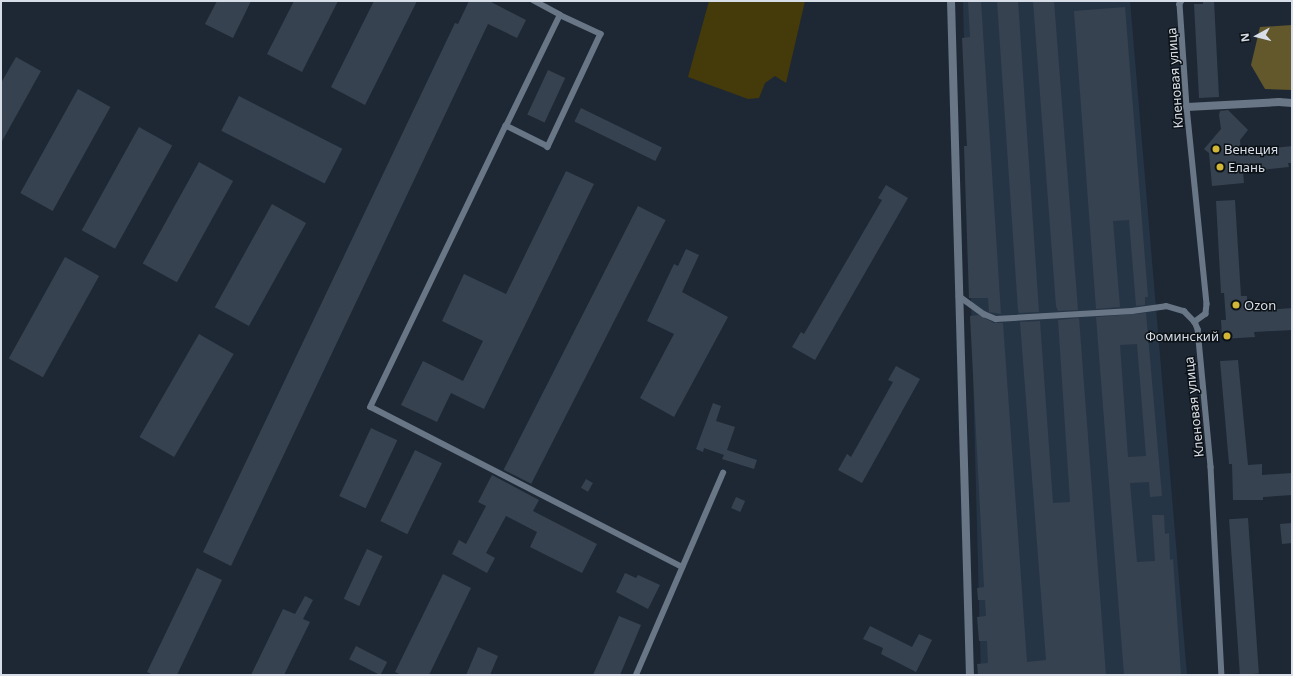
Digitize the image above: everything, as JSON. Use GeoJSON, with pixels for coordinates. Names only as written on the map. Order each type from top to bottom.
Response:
{"type":"FeatureCollection","features":[{"type":"Feature","properties":{"kind":"street"},"geometry":{"type":"LineString","coordinates":[[951,1],[970,675]]}},
{"type":"Feature","properties":{"kind":"street"},"geometry":{"type":"LineString","coordinates":[[1187,107],[1279,102],[1292,103]]}},
{"type":"Feature","properties":{"kind":"lane"},"geometry":{"type":"LineString","coordinates":[[506,126],[548,146],[601,34],[534,1]]}},
{"type":"Feature","properties":{"kind":"lane","name":"Кленовая улица"},"geometry":{"type":"LineString","coordinates":[[1182,1],[1180,4],[1187,107],[1207,304],[1206,314],[1195,322],[1198,329],[1211,466],[1222,675]]}},
{"type":"Feature","properties":{"kind":"lane"},"geometry":{"type":"LineString","coordinates":[[560,15],[371,407],[682,567]]}},
{"type":"Feature","properties":{"kind":"lane"},"geometry":{"type":"LineString","coordinates":[[960,296],[984,314],[996,319],[1132,311],[1166,306],[1184,311],[1195,322]]}},
{"type":"Feature","properties":{"kind":"lane"},"geometry":{"type":"LineString","coordinates":[[636,675],[723,473]]}},
{"type":"Feature","properties":{"kind":"shaded area"},"geometry":{"type":"Polygon","coordinates":[[[709,1],[805,1],[786,83],[775,76],[765,83],[759,98],[748,99],[688,77],[709,1]]]}},
{"type":"Feature","properties":{"kind":"shaded area"},"geometry":{"type":"Polygon","coordinates":[[[963,1],[1130,1],[1187,675],[981,675],[963,1]]]}},
{"type":"Feature","properties":{"kind":"shaded area"},"geometry":{"type":"Polygon","coordinates":[[[1292,25],[1292,90],[1265,89],[1251,65],[1260,27],[1292,25]]]}},
{"type":"Feature","properties":{"kind":"building"},"geometry":{"type":"Polygon","coordinates":[[[217,1],[251,1],[233,38],[205,24],[217,1]]]}},
{"type":"Feature","properties":{"kind":"building"},"geometry":{"type":"Polygon","coordinates":[[[294,1],[338,1],[302,72],[267,54],[294,1]]]}},
{"type":"Feature","properties":{"kind":"building"},"geometry":{"type":"Polygon","coordinates":[[[374,1],[417,1],[365,105],[331,87],[374,1]]]}},
{"type":"Feature","properties":{"kind":"building"},"geometry":{"type":"Polygon","coordinates":[[[469,1],[489,1],[526,20],[517,38],[488,24],[231,566],[203,552],[455,23],[458,24],[469,1]]]}},
{"type":"Feature","properties":{"kind":"building"},"geometry":{"type":"Polygon","coordinates":[[[968,1],[981,1],[1001,314],[989,312],[988,298],[969,298],[964,146],[967,146],[962,38],[970,37],[968,1]]]}},
{"type":"Feature","properties":{"kind":"building"},"geometry":{"type":"Polygon","coordinates":[[[997,1],[1018,1],[1039,312],[1019,313],[1018,310],[997,1]]]}},
{"type":"Feature","properties":{"kind":"building"},"geometry":{"type":"Polygon","coordinates":[[[1033,1],[1054,1],[1078,310],[1058,311],[1056,306],[1033,1]]]}},
{"type":"Feature","properties":{"kind":"building"},"geometry":{"type":"Polygon","coordinates":[[[1203,1],[1214,1],[1219,97],[1199,98],[1194,4],[1203,4],[1203,1]]]}},
{"type":"Feature","properties":{"kind":"building"},"geometry":{"type":"Polygon","coordinates":[[[1125,7],[1148,297],[1145,297],[1145,305],[1136,306],[1129,220],[1113,221],[1120,307],[1096,309],[1074,11],[1125,7]]]}},
{"type":"Feature","properties":{"kind":"building"},"geometry":{"type":"Polygon","coordinates":[[[16,57],[41,71],[1,143],[1,83],[16,57]]]}},
{"type":"Feature","properties":{"kind":"building"},"geometry":{"type":"Polygon","coordinates":[[[548,70],[565,78],[545,122],[527,114],[548,70]]]}},
{"type":"Feature","properties":{"kind":"building"},"geometry":{"type":"Polygon","coordinates":[[[78,89],[110,107],[53,211],[20,193],[78,89]]]}},
{"type":"Feature","properties":{"kind":"building"},"geometry":{"type":"Polygon","coordinates":[[[239,96],[342,149],[325,183],[221,131],[239,96]]]}},
{"type":"Feature","properties":{"kind":"building"},"geometry":{"type":"Polygon","coordinates":[[[581,108],[662,147],[655,161],[574,121],[581,108]]]}},
{"type":"Feature","properties":{"kind":"building"},"geometry":{"type":"Polygon","coordinates":[[[1228,110],[1248,130],[1240,140],[1241,152],[1292,146],[1292,163],[1288,163],[1289,167],[1243,172],[1244,183],[1212,186],[1209,153],[1204,149],[1221,129],[1219,115],[1220,111],[1228,110]]]}},
{"type":"Feature","properties":{"kind":"building"},"geometry":{"type":"Polygon","coordinates":[[[139,127],[172,145],[115,249],[82,230],[139,127]]]}},
{"type":"Feature","properties":{"kind":"building"},"geometry":{"type":"Polygon","coordinates":[[[199,162],[233,181],[177,282],[143,263],[199,162]]]}},
{"type":"Feature","properties":{"kind":"building"},"geometry":{"type":"Polygon","coordinates":[[[566,171],[594,184],[484,409],[451,393],[437,422],[401,405],[423,361],[463,381],[483,341],[442,321],[464,274],[506,294],[566,171]]]}},
{"type":"Feature","properties":{"kind":"building"},"geometry":{"type":"Polygon","coordinates":[[[886,185],[908,198],[815,360],[792,347],[801,332],[804,334],[882,200],[878,198],[886,185]]]}},
{"type":"Feature","properties":{"kind":"building"},"geometry":{"type":"Polygon","coordinates":[[[1235,200],[1241,296],[1247,296],[1247,301],[1252,300],[1253,311],[1292,308],[1292,330],[1254,332],[1255,337],[1222,339],[1221,320],[1226,320],[1224,293],[1221,293],[1216,201],[1235,200]]]}},
{"type":"Feature","properties":{"kind":"building"},"geometry":{"type":"Polygon","coordinates":[[[272,204],[306,223],[249,326],[215,307],[272,204]]]}},
{"type":"Feature","properties":{"kind":"building"},"geometry":{"type":"Polygon","coordinates":[[[638,206],[666,220],[531,484],[504,470],[638,206]]]}},
{"type":"Feature","properties":{"kind":"building"},"geometry":{"type":"Polygon","coordinates":[[[686,249],[699,255],[682,292],[728,317],[674,417],[640,398],[674,334],[647,321],[674,264],[678,266],[686,249]]]}},
{"type":"Feature","properties":{"kind":"building"},"geometry":{"type":"Polygon","coordinates":[[[65,257],[99,276],[43,377],[9,358],[65,257]]]}},
{"type":"Feature","properties":{"kind":"building"},"geometry":{"type":"Polygon","coordinates":[[[1146,313],[1162,496],[1150,497],[1149,482],[1130,483],[1137,562],[1155,561],[1152,515],[1164,515],[1165,534],[1169,533],[1170,560],[1173,559],[1181,675],[1124,675],[1096,317],[1146,313]],[[1137,344],[1120,345],[1128,457],[1146,456],[1137,344]]]}},
{"type":"Feature","properties":{"kind":"building"},"geometry":{"type":"Polygon","coordinates":[[[979,315],[994,323],[1003,323],[1027,662],[1046,660],[1020,322],[1040,321],[1053,503],[1070,502],[1058,320],[1079,318],[1106,675],[978,675],[977,664],[988,663],[987,641],[979,641],[977,617],[986,616],[985,600],[978,600],[977,588],[984,587],[970,316],[979,315]]]}},
{"type":"Feature","properties":{"kind":"building"},"geometry":{"type":"Polygon","coordinates":[[[199,334],[234,354],[174,457],[140,437],[199,334]]]}},
{"type":"Feature","properties":{"kind":"building"},"geometry":{"type":"Polygon","coordinates":[[[1238,360],[1248,465],[1262,464],[1262,475],[1292,473],[1292,495],[1263,497],[1263,500],[1233,500],[1232,464],[1229,464],[1220,361],[1238,360]]]}},
{"type":"Feature","properties":{"kind":"building"},"geometry":{"type":"Polygon","coordinates":[[[896,366],[920,379],[862,483],[838,470],[847,454],[851,457],[893,382],[888,380],[896,366]]]}},
{"type":"Feature","properties":{"kind":"building"},"geometry":{"type":"Polygon","coordinates":[[[713,403],[721,406],[716,421],[735,427],[727,450],[757,460],[754,469],[722,459],[724,455],[704,448],[703,452],[696,449],[713,403]]]}},
{"type":"Feature","properties":{"kind":"building"},"geometry":{"type":"Polygon","coordinates":[[[371,428],[397,440],[366,508],[339,496],[371,428]]]}},
{"type":"Feature","properties":{"kind":"building"},"geometry":{"type":"Polygon","coordinates":[[[415,450],[442,463],[407,534],[380,521],[415,450]]]}},
{"type":"Feature","properties":{"kind":"building"},"geometry":{"type":"Polygon","coordinates":[[[492,475],[539,500],[533,511],[597,544],[582,573],[530,547],[537,532],[506,516],[486,553],[495,558],[487,573],[452,554],[459,540],[466,544],[486,506],[478,502],[492,475]]]}},
{"type":"Feature","properties":{"kind":"building"},"geometry":{"type":"Polygon","coordinates":[[[586,479],[593,483],[588,492],[581,488],[586,479]]]}},
{"type":"Feature","properties":{"kind":"building"},"geometry":{"type":"Polygon","coordinates":[[[736,497],[745,501],[740,512],[731,508],[736,497]]]}},
{"type":"Feature","properties":{"kind":"building"},"geometry":{"type":"Polygon","coordinates":[[[1248,518],[1259,674],[1240,675],[1229,519],[1248,518]]]}},
{"type":"Feature","properties":{"kind":"building"},"geometry":{"type":"Polygon","coordinates":[[[1292,523],[1292,543],[1282,544],[1280,524],[1292,523]]]}},
{"type":"Feature","properties":{"kind":"building"},"geometry":{"type":"Polygon","coordinates":[[[367,549],[382,556],[359,606],[344,599],[367,549]]]}},
{"type":"Feature","properties":{"kind":"building"},"geometry":{"type":"Polygon","coordinates":[[[197,568],[222,580],[177,675],[153,675],[147,672],[197,568]]]}},
{"type":"Feature","properties":{"kind":"building"},"geometry":{"type":"Polygon","coordinates":[[[625,573],[636,578],[638,575],[660,585],[648,609],[616,592],[625,573]]]}},
{"type":"Feature","properties":{"kind":"building"},"geometry":{"type":"Polygon","coordinates":[[[443,574],[471,588],[429,675],[401,675],[395,672],[443,574]]]}},
{"type":"Feature","properties":{"kind":"building"},"geometry":{"type":"Polygon","coordinates":[[[305,596],[313,600],[303,619],[310,622],[284,675],[251,675],[283,609],[295,614],[305,596]]]}},
{"type":"Feature","properties":{"kind":"building"},"geometry":{"type":"Polygon","coordinates":[[[619,616],[641,625],[620,675],[593,675],[619,616]]]}},
{"type":"Feature","properties":{"kind":"building"},"geometry":{"type":"Polygon","coordinates":[[[870,626],[912,647],[919,634],[932,640],[916,672],[881,654],[883,648],[863,639],[870,626]]]}},
{"type":"Feature","properties":{"kind":"building"},"geometry":{"type":"Polygon","coordinates":[[[356,646],[387,662],[380,675],[349,659],[356,646]]]}},
{"type":"Feature","properties":{"kind":"building"},"geometry":{"type":"Polygon","coordinates":[[[478,647],[498,656],[490,675],[466,675],[478,647]]]}},
{"type":"Feature","properties":{"kind":"place","name":"Венеция"},"geometry":{"type":"Point","coordinates":[1216,149]}},
{"type":"Feature","properties":{"kind":"place","name":"Елань"},"geometry":{"type":"Point","coordinates":[1220,167]}},
{"type":"Feature","properties":{"kind":"place","name":"Ozon"},"geometry":{"type":"Point","coordinates":[1236,305]}},
{"type":"Feature","properties":{"kind":"place","name":"Фоминский"},"geometry":{"type":"Point","coordinates":[1227,336]}}]}
